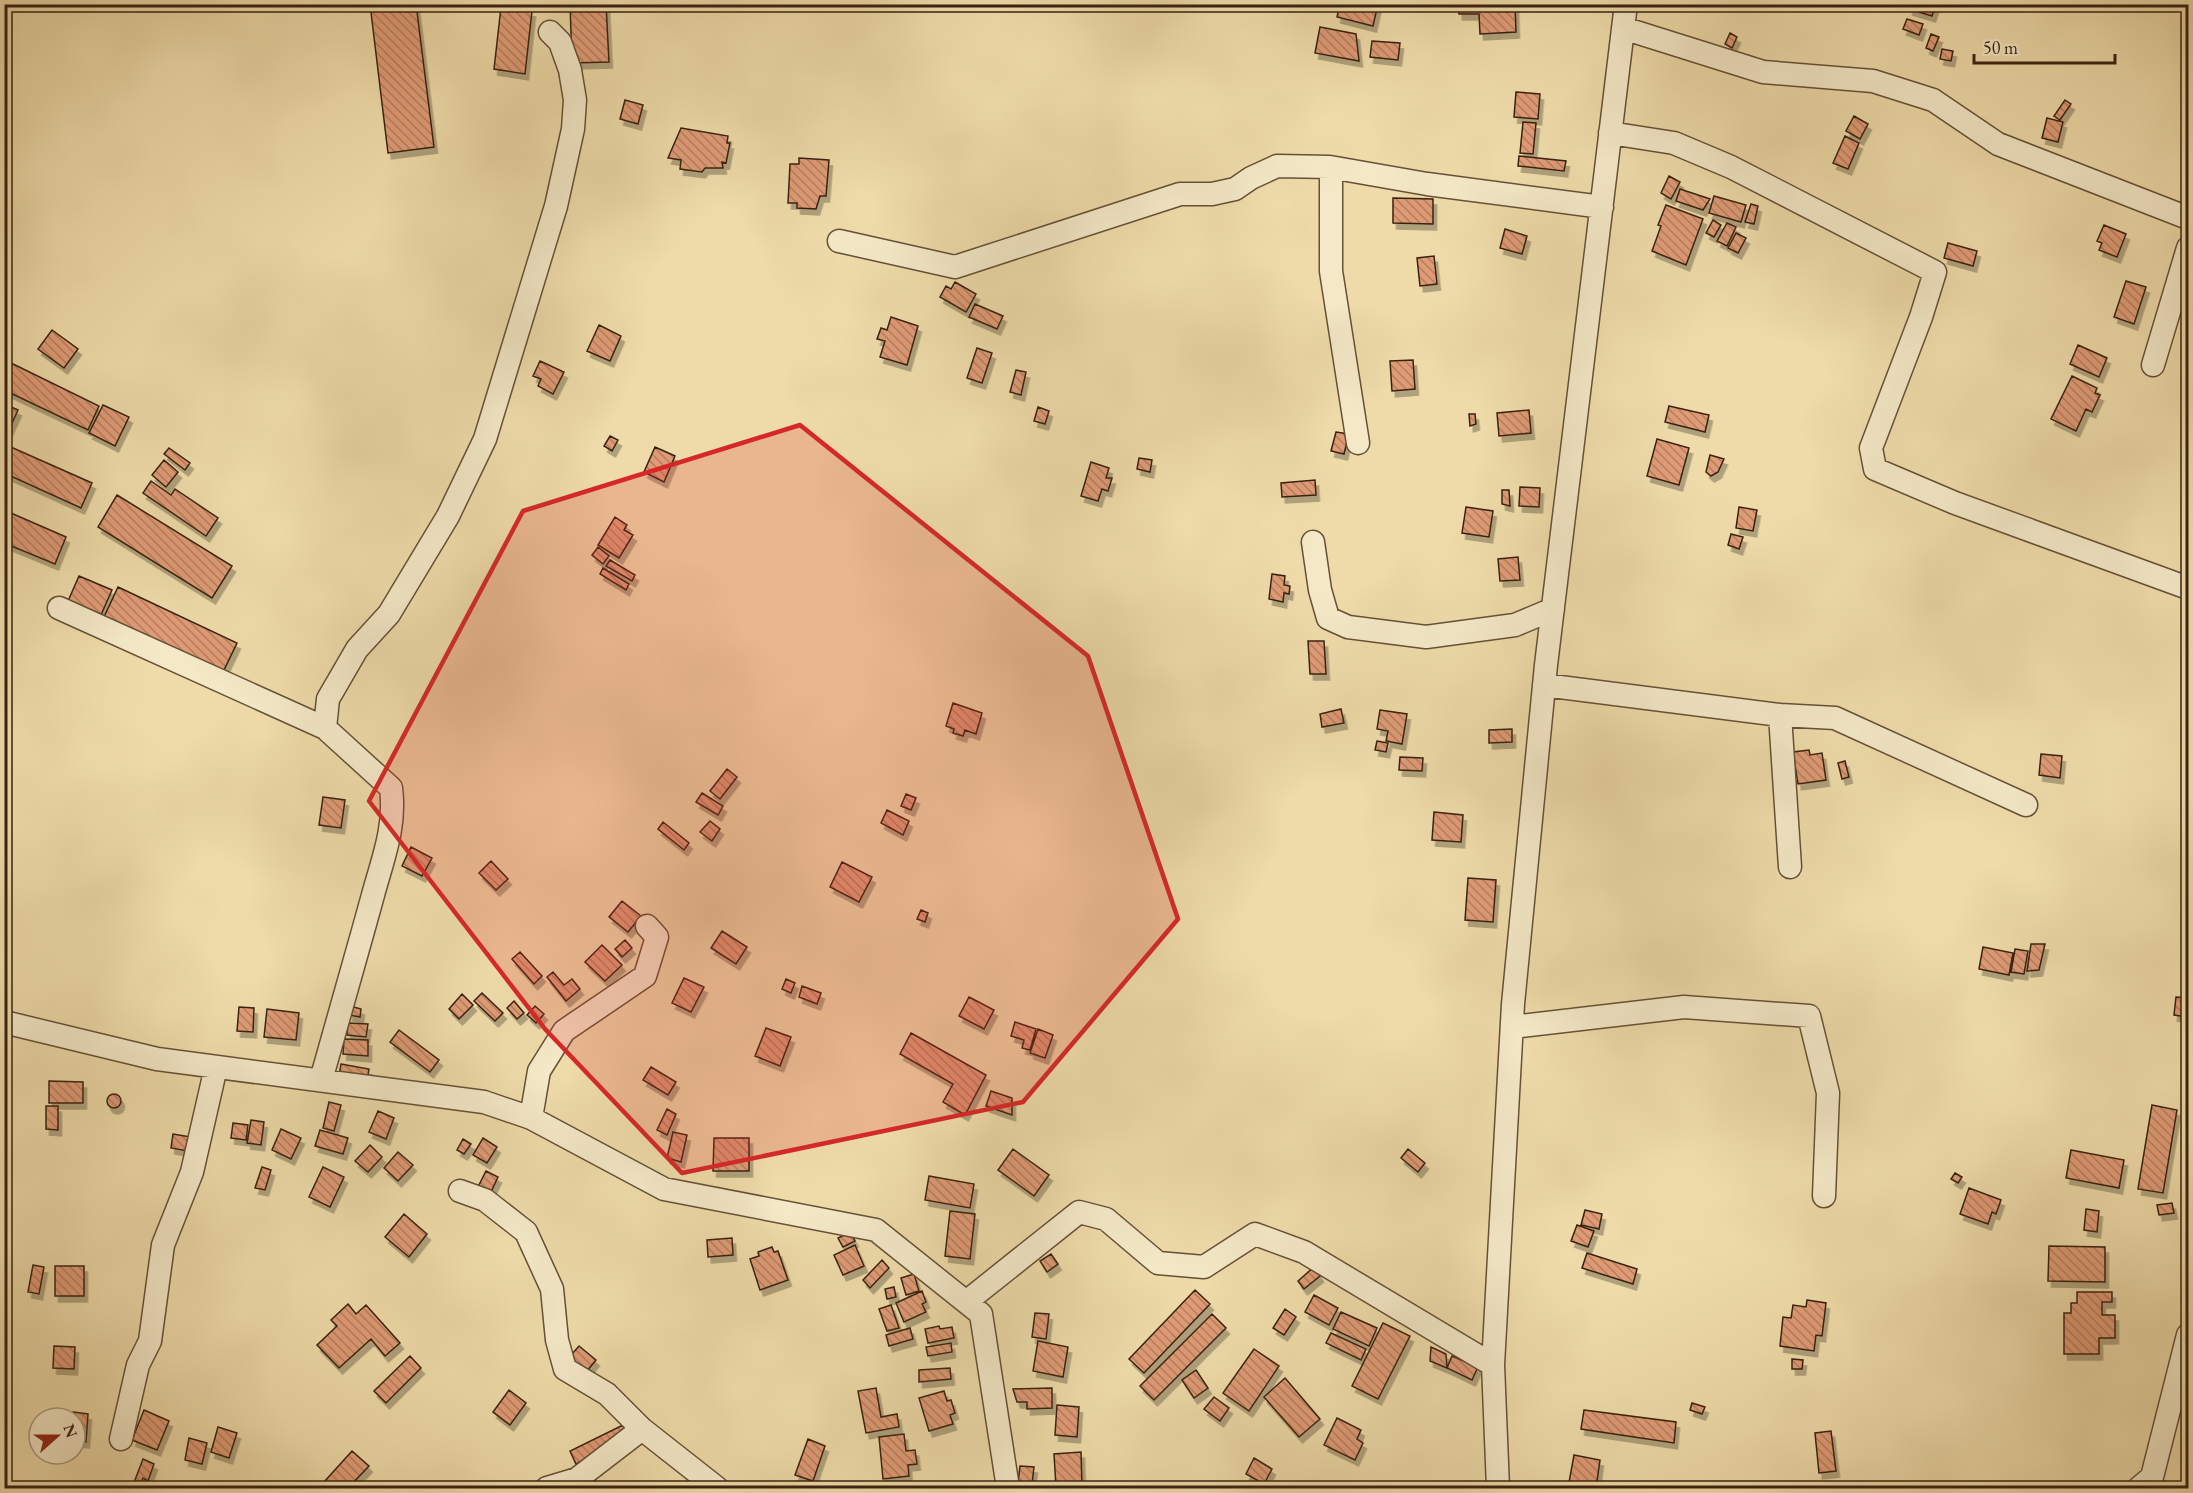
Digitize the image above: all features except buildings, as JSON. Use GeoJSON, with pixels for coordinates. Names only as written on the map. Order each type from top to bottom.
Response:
{"type":"FeatureCollection","features":[{"type":"Feature","properties":{"kind":"street"},"geometry":{"type":"LineString","coordinates":[[1498,1488],[1493,1365],[1512,1027],[1544,686],[1626,4]]}},
{"type":"Feature","properties":{"kind":"street"},"geometry":{"type":"LineString","coordinates":[[1623,28],[1763,72],[1873,81],[1933,100],[1998,144],[2188,218]]}},
{"type":"Feature","properties":{"kind":"street"},"geometry":{"type":"LineString","coordinates":[[325,728],[328,699],[357,649],[389,614],[448,516],[485,440],[556,206],[573,129],[575,100],[570,70],[560,42],[550,32]]}},
{"type":"Feature","properties":{"kind":"street"},"geometry":{"type":"LineString","coordinates":[[1610,133],[1674,143],[1731,167],[1935,272],[1921,317],[1871,448],[1875,469],[1955,503],[2188,588]]}},
{"type":"Feature","properties":{"kind":"street"},"geometry":{"type":"LineString","coordinates":[[839,242],[955,267],[1180,195],[1212,194],[1235,189],[1251,178],[1277,166],[1331,168],[1427,184],[1602,207]]}},
{"type":"Feature","properties":{"kind":"street"},"geometry":{"type":"LineString","coordinates":[[1331,168],[1331,271],[1358,443]]}},
{"type":"Feature","properties":{"kind":"street"},"geometry":{"type":"LineString","coordinates":[[2153,365],[2188,248]]}},
{"type":"Feature","properties":{"kind":"street"},"geometry":{"type":"LineString","coordinates":[[1313,542],[1320,590],[1328,618],[1348,627],[1426,637],[1515,625],[1553,609]]}},
{"type":"Feature","properties":{"kind":"street"},"geometry":{"type":"LineString","coordinates":[[59,608],[325,728],[391,788],[394,810],[388,844],[321,1080]]}},
{"type":"Feature","properties":{"kind":"street"},"geometry":{"type":"LineString","coordinates":[[1544,686],[1780,715],[1835,718],[2026,805]]}},
{"type":"Feature","properties":{"kind":"street"},"geometry":{"type":"LineString","coordinates":[[1780,715],[1790,867]]}},
{"type":"Feature","properties":{"kind":"street"},"geometry":{"type":"LineString","coordinates":[[531,1118],[539,1071],[564,1031],[645,976],[657,937],[647,927]]}},
{"type":"Feature","properties":{"kind":"street"},"geometry":{"type":"LineString","coordinates":[[1512,1027],[1683,1007],[1809,1016],[1828,1093],[1824,1196]]}},
{"type":"Feature","properties":{"kind":"street"},"geometry":{"type":"LineString","coordinates":[[4,1022],[157,1059],[484,1102],[531,1118],[664,1189],[876,1230],[981,1314],[1008,1488]]}},
{"type":"Feature","properties":{"kind":"street"},"geometry":{"type":"LineString","coordinates":[[122,1439],[138,1365],[150,1341],[163,1245],[192,1172],[216,1067]]}},
{"type":"Feature","properties":{"kind":"street"},"geometry":{"type":"LineString","coordinates":[[460,1191],[485,1200],[526,1232],[552,1289],[557,1340],[565,1369],[607,1394],[642,1429],[717,1488]]}},
{"type":"Feature","properties":{"kind":"street"},"geometry":{"type":"LineString","coordinates":[[966,1302],[1079,1212],[1106,1219],[1158,1263],[1204,1267],[1255,1234],[1305,1252],[1493,1365]]}},
{"type":"Feature","properties":{"kind":"street"},"geometry":{"type":"LineString","coordinates":[[2139,1488],[2152,1477],[2188,1335]]}},
{"type":"Feature","properties":{"kind":"street"},"geometry":{"type":"LineString","coordinates":[[547,1488],[577,1479],[642,1429]]}},
{"type":"Feature","properties":{"kind":"highlighted area"},"geometry":{"type":"Polygon","coordinates":[[[800,425],[1088,656],[1178,919],[1023,1102],[682,1173],[545,1029],[369,801],[523,511],[800,425]]]}}]}
